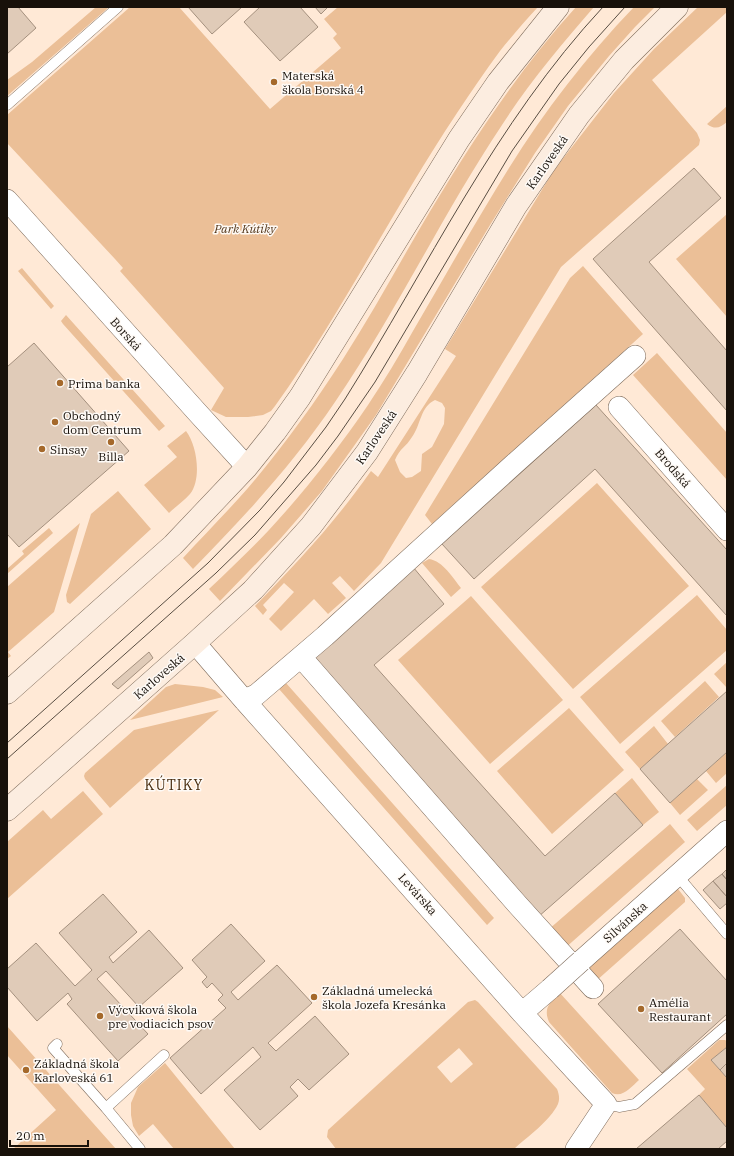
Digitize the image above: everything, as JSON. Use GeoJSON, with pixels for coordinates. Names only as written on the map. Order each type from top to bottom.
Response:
{"type":"FeatureCollection","features":[{"type":"Feature","properties":{"kind":"main road"},"geometry":{"type":"LineString","coordinates":[[7,693],[173,545],[247,467],[300,397],[459,139],[498,82],[558,7]]}},
{"type":"Feature","properties":{"kind":"main road","name":"Karloveská"},"geometry":{"type":"LineString","coordinates":[[7,810],[195,643],[252,590],[311,526],[367,452],[417,373],[516,206],[575,121],[624,60],[677,7]]}},
{"type":"Feature","properties":{"kind":"street","name":"Borská"},"geometry":{"type":"LineString","coordinates":[[7,200],[247,467]]}},
{"type":"Feature","properties":{"kind":"street"},"geometry":{"type":"LineString","coordinates":[[244,700],[256,696],[301,657],[635,356]]}},
{"type":"Feature","properties":{"kind":"street","name":"Brodská"},"geometry":{"type":"LineString","coordinates":[[619,407],[727,530]]}},
{"type":"Feature","properties":{"kind":"street","name":"Levárska"},"geometry":{"type":"LineString","coordinates":[[195,643],[522,1013],[606,1104]]}},
{"type":"Feature","properties":{"kind":"street"},"geometry":{"type":"LineString","coordinates":[[301,657],[538,928],[593,988]]}},
{"type":"Feature","properties":{"kind":"street","name":"Silvánska"},"geometry":{"type":"LineString","coordinates":[[522,1013],[727,831]]}},
{"type":"Feature","properties":{"kind":"street"},"geometry":{"type":"LineString","coordinates":[[576,1149],[606,1104]]}},
{"type":"Feature","properties":{"kind":"lane"},"geometry":{"type":"LineString","coordinates":[[7,105],[118,7]]}},
{"type":"Feature","properties":{"kind":"lane"},"geometry":{"type":"LineString","coordinates":[[677,875],[727,934]]}},
{"type":"Feature","properties":{"kind":"lane"},"geometry":{"type":"LineString","coordinates":[[606,1104],[619,1108],[635,1104],[727,1025]]}},
{"type":"Feature","properties":{"kind":"lane"},"geometry":{"type":"LineString","coordinates":[[57,1044],[54,1048],[140,1149]]}},
{"type":"Feature","properties":{"kind":"lane"},"geometry":{"type":"LineString","coordinates":[[106,1108],[164,1055]]}},
{"type":"Feature","properties":{"kind":"green space"},"geometry":{"type":"Polygon","coordinates":[[[96,7],[109,7],[7,96],[7,80],[32,62],[96,7]]]}},
{"type":"Feature","properties":{"kind":"green space","name":"Park Kútiky"},"geometry":{"type":"Polygon","coordinates":[[[130,7],[179,7],[270,109],[341,48],[333,38],[337,34],[324,19],[338,7],[538,7],[500,51],[483,74],[411,186],[323,334],[275,406],[271,411],[263,415],[226,417],[211,410],[224,388],[120,271],[123,268],[7,143],[7,115],[130,7]]]}},
{"type":"Feature","properties":{"kind":"green space"},"geometry":{"type":"Polygon","coordinates":[[[576,7],[594,7],[546,64],[502,125],[459,194],[378,334],[335,402],[319,425],[268,489],[193,569],[183,558],[248,488],[309,409],[353,343],[436,201],[492,114],[532,59],[576,7]]]}},
{"type":"Feature","properties":{"kind":"green space"},"geometry":{"type":"Polygon","coordinates":[[[634,7],[655,7],[609,56],[568,106],[535,153],[376,415],[322,491],[281,538],[220,601],[209,589],[269,530],[308,485],[345,438],[391,368],[497,188],[537,125],[583,64],[634,7]]]}},
{"type":"Feature","properties":{"kind":"green space"},"geometry":{"type":"Polygon","coordinates":[[[698,7],[727,7],[727,12],[652,80],[697,133],[700,140],[699,145],[561,267],[381,563],[354,591],[340,576],[332,583],[346,598],[328,614],[314,599],[281,631],[269,619],[294,592],[284,583],[263,605],[267,610],[263,615],[255,606],[316,541],[371,471],[378,477],[456,356],[445,349],[554,170],[614,93],[654,49],[698,7]],[[435,400],[426,407],[415,432],[395,460],[400,472],[406,478],[412,477],[421,471],[422,454],[432,447],[444,424],[445,408],[442,403],[435,400]]]}},
{"type":"Feature","properties":{"kind":"green space"},"geometry":{"type":"Polygon","coordinates":[[[727,106],[727,122],[717,128],[707,124],[727,106]]]}},
{"type":"Feature","properties":{"kind":"green space"},"geometry":{"type":"Polygon","coordinates":[[[727,214],[727,317],[676,259],[727,214]]]}},
{"type":"Feature","properties":{"kind":"green space"},"geometry":{"type":"Polygon","coordinates":[[[583,266],[643,334],[432,524],[425,515],[570,278],[583,266]]]}},
{"type":"Feature","properties":{"kind":"green space"},"geometry":{"type":"Polygon","coordinates":[[[22,268],[54,306],[51,309],[18,271],[22,268]]]}},
{"type":"Feature","properties":{"kind":"green space"},"geometry":{"type":"Polygon","coordinates":[[[66,315],[165,426],[159,431],[63,324],[61,321],[66,315]]]}},
{"type":"Feature","properties":{"kind":"green space"},"geometry":{"type":"Polygon","coordinates":[[[657,353],[727,433],[727,480],[633,375],[657,353]]]}},
{"type":"Feature","properties":{"kind":"green space"},"geometry":{"type":"Polygon","coordinates":[[[186,431],[193,445],[197,462],[196,480],[194,488],[190,494],[169,513],[144,485],[177,457],[167,446],[186,431]]]}},
{"type":"Feature","properties":{"kind":"green space"},"geometry":{"type":"Polygon","coordinates":[[[597,483],[689,586],[573,689],[481,587],[597,483]]]}},
{"type":"Feature","properties":{"kind":"green space"},"geometry":{"type":"Polygon","coordinates":[[[118,491],[151,529],[70,604],[67,602],[66,595],[91,514],[118,491]]]}},
{"type":"Feature","properties":{"kind":"green space"},"geometry":{"type":"Polygon","coordinates":[[[80,523],[54,612],[8,652],[11,656],[7,659],[7,587],[80,523]]]}},
{"type":"Feature","properties":{"kind":"green space"},"geometry":{"type":"Polygon","coordinates":[[[49,528],[53,533],[7,574],[7,569],[24,554],[22,551],[49,528]]]}},
{"type":"Feature","properties":{"kind":"green space"},"geometry":{"type":"Polygon","coordinates":[[[429,559],[434,560],[443,566],[461,588],[451,597],[422,563],[429,559]]]}},
{"type":"Feature","properties":{"kind":"green space"},"geometry":{"type":"Polygon","coordinates":[[[697,595],[727,630],[727,650],[620,744],[580,697],[697,595]]]}},
{"type":"Feature","properties":{"kind":"green space"},"geometry":{"type":"Polygon","coordinates":[[[471,596],[563,700],[490,764],[398,660],[471,596]]]}},
{"type":"Feature","properties":{"kind":"green space"},"geometry":{"type":"Polygon","coordinates":[[[727,662],[727,688],[714,674],[727,662]]]}},
{"type":"Feature","properties":{"kind":"green space"},"geometry":{"type":"Polygon","coordinates":[[[705,681],[719,697],[675,737],[661,721],[705,681]]]}},
{"type":"Feature","properties":{"kind":"green space"},"geometry":{"type":"Polygon","coordinates":[[[286,683],[494,918],[487,925],[279,689],[286,683]]]}},
{"type":"Feature","properties":{"kind":"green space"},"geometry":{"type":"Polygon","coordinates":[[[175,684],[215,690],[223,697],[130,720],[166,687],[175,684]]]}},
{"type":"Feature","properties":{"kind":"green space"},"geometry":{"type":"Polygon","coordinates":[[[569,708],[624,770],[552,834],[497,771],[569,708]]]}},
{"type":"Feature","properties":{"kind":"green space"},"geometry":{"type":"Polygon","coordinates":[[[219,710],[110,808],[85,779],[85,773],[134,730],[219,710]]]}},
{"type":"Feature","properties":{"kind":"green space"},"geometry":{"type":"Polygon","coordinates":[[[654,726],[668,744],[640,769],[625,752],[654,726]]]}},
{"type":"Feature","properties":{"kind":"green space"},"geometry":{"type":"Polygon","coordinates":[[[727,752],[727,773],[716,783],[706,771],[727,752]]]}},
{"type":"Feature","properties":{"kind":"green space"},"geometry":{"type":"Polygon","coordinates":[[[632,778],[659,812],[643,825],[615,793],[632,778]]]}},
{"type":"Feature","properties":{"kind":"green space"},"geometry":{"type":"Polygon","coordinates":[[[697,779],[708,790],[680,815],[670,803],[697,779]]]}},
{"type":"Feature","properties":{"kind":"green space"},"geometry":{"type":"Polygon","coordinates":[[[727,785],[727,805],[697,831],[687,820],[727,785]]]}},
{"type":"Feature","properties":{"kind":"green space"},"geometry":{"type":"Polygon","coordinates":[[[83,791],[103,814],[7,899],[7,842],[43,810],[51,819],[83,791]]]}},
{"type":"Feature","properties":{"kind":"green space"},"geometry":{"type":"Polygon","coordinates":[[[670,824],[685,842],[564,949],[548,930],[670,824]]]}},
{"type":"Feature","properties":{"kind":"green space"},"geometry":{"type":"Polygon","coordinates":[[[675,885],[685,898],[685,902],[596,981],[584,969],[675,885]]]}},
{"type":"Feature","properties":{"kind":"green space"},"geometry":{"type":"Polygon","coordinates":[[[559,992],[639,1080],[627,1091],[620,1094],[612,1093],[549,1022],[547,1017],[548,1006],[559,992]]]}},
{"type":"Feature","properties":{"kind":"green space"},"geometry":{"type":"Polygon","coordinates":[[[475,1000],[478,1002],[557,1089],[559,1102],[550,1117],[514,1149],[336,1149],[327,1137],[328,1130],[468,1002],[475,1000]],[[459,1048],[437,1067],[451,1083],[473,1064],[459,1048]]]}},
{"type":"Feature","properties":{"kind":"green space","name":"Základná škola Karloveská 61"},"geometry":{"type":"Polygon","coordinates":[[[7,1026],[116,1149],[13,1149],[56,1110],[7,1055],[7,1026]]]}},
{"type":"Feature","properties":{"kind":"green space"},"geometry":{"type":"Polygon","coordinates":[[[719,1040],[727,1041],[727,1047],[711,1060],[727,1078],[727,1128],[699,1095],[705,1089],[687,1069],[719,1040]]]}},
{"type":"Feature","properties":{"kind":"green space"},"geometry":{"type":"Polygon","coordinates":[[[165,1063],[235,1149],[174,1149],[153,1124],[139,1136],[133,1126],[131,1103],[138,1087],[165,1063]]]}},
{"type":"Feature","properties":{"kind":"building"},"geometry":{"type":"Polygon","coordinates":[[[7,7],[18,7],[36,28],[7,54],[7,7]]]}},
{"type":"Feature","properties":{"kind":"building"},"geometry":{"type":"Polygon","coordinates":[[[188,7],[242,7],[212,34],[188,7]]]}},
{"type":"Feature","properties":{"kind":"building"},"geometry":{"type":"Polygon","coordinates":[[[260,7],[300,7],[318,27],[280,61],[244,22],[260,7]]]}},
{"type":"Feature","properties":{"kind":"building"},"geometry":{"type":"Polygon","coordinates":[[[315,7],[328,7],[321,14],[315,7]]]}},
{"type":"Feature","properties":{"kind":"building"},"geometry":{"type":"Polygon","coordinates":[[[694,168],[721,198],[649,262],[727,351],[727,411],[593,259],[694,168]]]}},
{"type":"Feature","properties":{"kind":"building","name":"Obchodný dom Centrum"},"geometry":{"type":"Polygon","coordinates":[[[34,343],[129,451],[19,547],[7,534],[7,367],[34,343]]]}},
{"type":"Feature","properties":{"kind":"building"},"geometry":{"type":"Polygon","coordinates":[[[596,405],[727,550],[727,616],[595,469],[474,579],[442,544],[596,405]]]}},
{"type":"Feature","properties":{"kind":"building"},"geometry":{"type":"Polygon","coordinates":[[[413,567],[444,604],[374,665],[545,856],[615,793],[643,825],[538,917],[310,659],[413,567]]]}},
{"type":"Feature","properties":{"kind":"building"},"geometry":{"type":"Polygon","coordinates":[[[149,652],[153,658],[118,689],[112,684],[149,652]]]}},
{"type":"Feature","properties":{"kind":"building"},"geometry":{"type":"Polygon","coordinates":[[[727,691],[727,752],[670,803],[640,769],[727,691]]]}},
{"type":"Feature","properties":{"kind":"building"},"geometry":{"type":"Polygon","coordinates":[[[727,869],[727,880],[722,874],[727,869]]]}},
{"type":"Feature","properties":{"kind":"building"},"geometry":{"type":"Polygon","coordinates":[[[722,874],[727,880],[727,897],[713,881],[722,874]]]}},
{"type":"Feature","properties":{"kind":"building"},"geometry":{"type":"Polygon","coordinates":[[[713,881],[727,897],[727,903],[720,909],[703,890],[713,881]]]}},
{"type":"Feature","properties":{"kind":"building"},"geometry":{"type":"Polygon","coordinates":[[[103,894],[137,932],[109,957],[113,963],[149,930],[183,968],[139,1007],[106,971],[97,979],[148,1034],[118,1061],[67,1004],[72,999],[68,993],[37,1021],[7,987],[7,969],[36,943],[75,986],[92,970],[59,933],[103,894]]]}},
{"type":"Feature","properties":{"kind":"building"},"geometry":{"type":"Polygon","coordinates":[[[231,924],[265,961],[231,992],[238,1000],[277,965],[312,1003],[268,1043],[276,1051],[315,1016],[349,1054],[309,1090],[298,1079],[290,1087],[298,1096],[260,1130],[224,1090],[261,1057],[253,1047],[201,1094],[170,1058],[226,1008],[218,1000],[223,995],[212,983],[207,988],[202,982],[207,977],[192,960],[231,924]]]}},
{"type":"Feature","properties":{"kind":"building"},"geometry":{"type":"Polygon","coordinates":[[[680,929],[727,981],[727,1014],[662,1073],[598,1004],[680,929]]]}},
{"type":"Feature","properties":{"kind":"building"},"geometry":{"type":"Polygon","coordinates":[[[727,1047],[727,1063],[720,1070],[711,1060],[727,1047]]]}},
{"type":"Feature","properties":{"kind":"building"},"geometry":{"type":"Polygon","coordinates":[[[727,1063],[727,1078],[720,1070],[727,1063]]]}},
{"type":"Feature","properties":{"kind":"building"},"geometry":{"type":"Polygon","coordinates":[[[699,1095],[727,1128],[727,1141],[718,1149],[636,1149],[699,1095]]]}},
{"type":"Feature","properties":{"kind":"tram line"},"geometry":{"type":"LineString","coordinates":[[7,743],[208,563],[260,510],[284,482],[326,427],[345,399],[496,147],[564,52],[603,7]]}},
{"type":"Feature","properties":{"kind":"tram line"},"geometry":{"type":"LineString","coordinates":[[7,759],[216,573],[255,535],[316,465],[375,382],[512,151],[559,84],[589,47],[625,7]]}},
{"type":"Feature","properties":{"kind":"place","name":"Materská škola Borská 4"},"geometry":{"type":"Point","coordinates":[274,82]}},
{"type":"Feature","properties":{"kind":"place","name":"Prima banka"},"geometry":{"type":"Point","coordinates":[60,383]}},
{"type":"Feature","properties":{"kind":"place","name":"Obchodný dom Centrum"},"geometry":{"type":"Point","coordinates":[55,422]}},
{"type":"Feature","properties":{"kind":"place","name":"Billa"},"geometry":{"type":"Point","coordinates":[111,442]}},
{"type":"Feature","properties":{"kind":"place","name":"Sinsay"},"geometry":{"type":"Point","coordinates":[42,449]}},
{"type":"Feature","properties":{"kind":"place","name":"Základná umelecká škola Jozefa Kresánka"},"geometry":{"type":"Point","coordinates":[314,997]}},
{"type":"Feature","properties":{"kind":"place","name":"Amélia Restaurant"},"geometry":{"type":"Point","coordinates":[641,1009]}},
{"type":"Feature","properties":{"kind":"place","name":"Výcviková škola pre vodiacich psov"},"geometry":{"type":"Point","coordinates":[100,1016]}},
{"type":"Feature","properties":{"kind":"place","name":"Základná škola Karloveská 61"},"geometry":{"type":"Point","coordinates":[26,1070]}},
{"type":"Feature","properties":{"kind":"district","name":"KÚTIKY"},"geometry":{"type":"Point","coordinates":[174,785]}}]}
